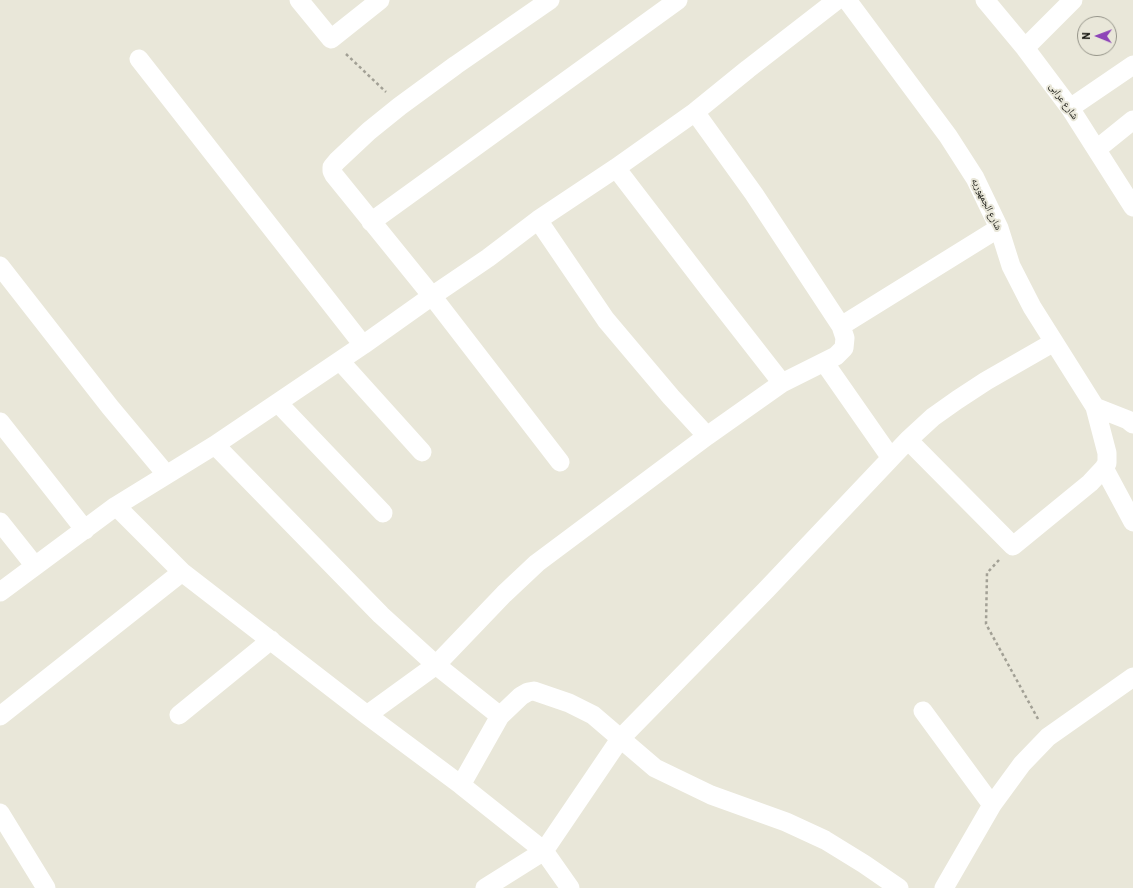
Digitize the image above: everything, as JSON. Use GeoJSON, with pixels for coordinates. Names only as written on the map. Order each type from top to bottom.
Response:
{"type":"FeatureCollection","features":[{"type":"Feature","properties":{"kind":"street"},"geometry":{"type":"LineString","coordinates":[[299,0],[331,39],[380,0]]}},
{"type":"Feature","properties":{"kind":"street"},"geometry":{"type":"LineString","coordinates":[[550,0],[400,106],[369,131],[332,167],[332,171],[371,222],[432,296],[560,462]]}},
{"type":"Feature","properties":{"kind":"street"},"geometry":{"type":"LineString","coordinates":[[371,222],[678,0]]}},
{"type":"Feature","properties":{"kind":"street"},"geometry":{"type":"LineString","coordinates":[[0,592],[116,506],[278,403],[488,258],[538,220],[616,168],[695,112],[837,0]]}},
{"type":"Feature","properties":{"kind":"street","name":"شارع الجمهوريه"},"geometry":{"type":"LineString","coordinates":[[847,0],[948,136],[975,178],[999,228],[1010,266],[1032,307],[1095,407],[1107,453],[1107,463],[1104,468]]}},
{"type":"Feature","properties":{"kind":"street","name":"شارع عرابى"},"geometry":{"type":"LineString","coordinates":[[986,0],[1025,48],[1070,108],[1133,208]]}},
{"type":"Feature","properties":{"kind":"street"},"geometry":{"type":"LineString","coordinates":[[1025,48],[1073,0]]}},
{"type":"Feature","properties":{"kind":"street"},"geometry":{"type":"LineString","coordinates":[[139,59],[363,345]]}},
{"type":"Feature","properties":{"kind":"street"},"geometry":{"type":"LineString","coordinates":[[1070,108],[1133,65]]}},
{"type":"Feature","properties":{"kind":"street"},"geometry":{"type":"LineString","coordinates":[[367,716],[436,665],[504,594],[537,563],[707,436],[782,383],[836,356],[844,348],[845,338],[841,326],[754,194],[695,112]]}},
{"type":"Feature","properties":{"kind":"street"},"geometry":{"type":"LineString","coordinates":[[1097,149],[1133,120]]}},
{"type":"Feature","properties":{"kind":"street"},"geometry":{"type":"LineString","coordinates":[[616,168],[782,383]]}},
{"type":"Feature","properties":{"kind":"street"},"geometry":{"type":"LineString","coordinates":[[538,220],[606,320],[671,397],[707,436]]}},
{"type":"Feature","properties":{"kind":"street"},"geometry":{"type":"LineString","coordinates":[[841,326],[999,228]]}},
{"type":"Feature","properties":{"kind":"street"},"geometry":{"type":"LineString","coordinates":[[0,266],[110,407],[166,474]]}},
{"type":"Feature","properties":{"kind":"street"},"geometry":{"type":"LineString","coordinates":[[484,888],[544,851],[620,739],[687,669],[768,589],[908,440],[933,417],[957,400],[986,381],[1054,342]]}},
{"type":"Feature","properties":{"kind":"street"},"geometry":{"type":"LineString","coordinates":[[340,361],[422,452]]}},
{"type":"Feature","properties":{"kind":"street"},"geometry":{"type":"LineString","coordinates":[[824,362],[891,458]]}},
{"type":"Feature","properties":{"kind":"street"},"geometry":{"type":"LineString","coordinates":[[278,403],[383,513]]}},
{"type":"Feature","properties":{"kind":"street"},"geometry":{"type":"LineString","coordinates":[[1095,407],[1128,420],[1133,424]]}},
{"type":"Feature","properties":{"kind":"street"},"geometry":{"type":"LineString","coordinates":[[0,422],[85,530]]}},
{"type":"Feature","properties":{"kind":"street"},"geometry":{"type":"LineString","coordinates":[[908,440],[1013,546],[1090,483],[1104,468],[1133,522]]}},
{"type":"Feature","properties":{"kind":"street"},"geometry":{"type":"LineString","coordinates":[[215,444],[381,615],[436,665],[500,716]]}},
{"type":"Feature","properties":{"kind":"street"},"geometry":{"type":"LineString","coordinates":[[116,506],[182,572],[367,716],[461,785],[544,851],[570,888]]}},
{"type":"Feature","properties":{"kind":"street"},"geometry":{"type":"LineString","coordinates":[[0,522],[35,566]]}},
{"type":"Feature","properties":{"kind":"street"},"geometry":{"type":"LineString","coordinates":[[0,716],[182,572]]}},
{"type":"Feature","properties":{"kind":"street"},"geometry":{"type":"LineString","coordinates":[[179,715],[271,640]]}},
{"type":"Feature","properties":{"kind":"street"},"geometry":{"type":"LineString","coordinates":[[944,888],[992,805],[1022,764],[1048,737],[1133,677]]}},
{"type":"Feature","properties":{"kind":"street"},"geometry":{"type":"LineString","coordinates":[[461,785],[500,716],[521,696],[528,692],[534,691],[569,703],[593,715],[655,768],[711,795],[786,822],[825,840],[899,888]]}},
{"type":"Feature","properties":{"kind":"street"},"geometry":{"type":"LineString","coordinates":[[923,711],[992,805]]}},
{"type":"Feature","properties":{"kind":"street"},"geometry":{"type":"LineString","coordinates":[[0,813],[46,888]]}},
{"type":"Feature","properties":{"kind":"path"},"geometry":{"type":"LineString","coordinates":[[331,39],[400,106]]}},
{"type":"Feature","properties":{"kind":"path"},"geometry":{"type":"LineString","coordinates":[[1013,546],[987,573],[986,624],[1048,737]]}}]}
